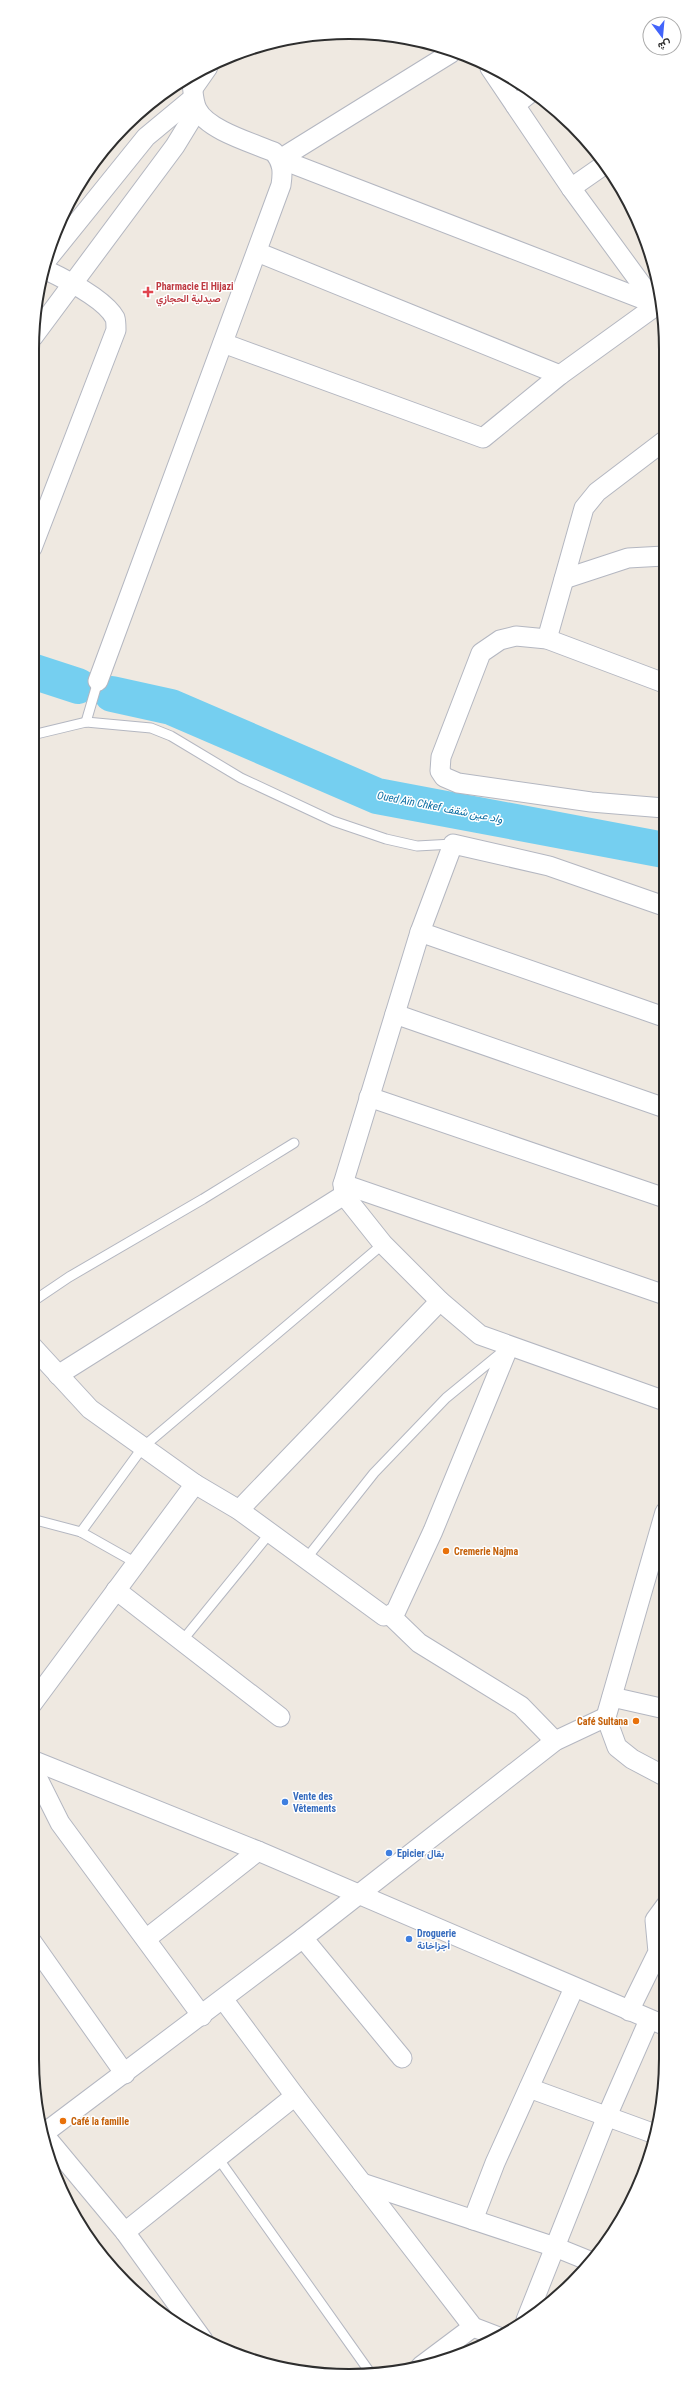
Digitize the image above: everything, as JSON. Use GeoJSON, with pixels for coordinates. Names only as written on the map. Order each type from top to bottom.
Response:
{"type":"FeatureCollection","features":[{"type":"Feature","properties":{"kind":"street"},"geometry":{"type":"LineString","coordinates":[[280,159],[448,55]]}},
{"type":"Feature","properties":{"kind":"street"},"geometry":{"type":"LineString","coordinates":[[40,327],[175,146],[193,93],[202,76]]}},
{"type":"Feature","properties":{"kind":"street"},"geometry":{"type":"LineString","coordinates":[[496,76],[571,188],[655,301]]}},
{"type":"Feature","properties":{"kind":"street"},"geometry":{"type":"LineString","coordinates":[[98,681],[281,185],[283,170],[280,159],[274,152],[218,128],[204,120],[193,93]]}},
{"type":"Feature","properties":{"kind":"street"},"geometry":{"type":"LineString","coordinates":[[55,250],[146,137],[193,93]]}},
{"type":"Feature","properties":{"kind":"street"},"geometry":{"type":"LineString","coordinates":[[515,105],[527,95]]}},
{"type":"Feature","properties":{"kind":"street"},"geometry":{"type":"LineString","coordinates":[[280,159],[656,307]]}},
{"type":"Feature","properties":{"kind":"street"},"geometry":{"type":"LineString","coordinates":[[571,188],[600,168]]}},
{"type":"Feature","properties":{"kind":"street"},"geometry":{"type":"LineString","coordinates":[[256,252],[560,376]]}},
{"type":"Feature","properties":{"kind":"street"},"geometry":{"type":"LineString","coordinates":[[39,530],[116,330],[115,319],[108,310],[73,283],[49,272]]}},
{"type":"Feature","properties":{"kind":"street"},"geometry":{"type":"LineString","coordinates":[[223,344],[483,438],[560,376],[656,312]]}},
{"type":"Feature","properties":{"kind":"street"},"geometry":{"type":"LineString","coordinates":[[547,639],[584,508],[597,492],[659,446]]}},
{"type":"Feature","properties":{"kind":"street"},"geometry":{"type":"LineString","coordinates":[[564,579],[628,558],[659,556]]}},
{"type":"Feature","properties":{"kind":"street"},"geometry":{"type":"LineString","coordinates":[[659,681],[547,639],[516,636],[500,640],[481,653],[440,757],[440,771],[444,777],[458,783],[591,802],[659,808]]}},
{"type":"Feature","properties":{"kind":"street"},"geometry":{"type":"LineString","coordinates":[[58,1375],[344,1190],[368,1097],[420,932],[453,844],[549,866],[659,904]]}},
{"type":"Feature","properties":{"kind":"street"},"geometry":{"type":"LineString","coordinates":[[420,932],[659,1015]]}},
{"type":"Feature","properties":{"kind":"street"},"geometry":{"type":"LineString","coordinates":[[395,1014],[659,1106]]}},
{"type":"Feature","properties":{"kind":"street"},"geometry":{"type":"LineString","coordinates":[[368,1097],[659,1196]]}},
{"type":"Feature","properties":{"kind":"street"},"geometry":{"type":"LineString","coordinates":[[344,1190],[383,1244],[440,1301],[480,1335],[659,1399]]}},
{"type":"Feature","properties":{"kind":"street"},"geometry":{"type":"LineString","coordinates":[[344,1190],[659,1293]]}},
{"type":"Feature","properties":{"kind":"street"},"geometry":{"type":"LineString","coordinates":[[239,1510],[440,1301]]}},
{"type":"Feature","properties":{"kind":"street"},"geometry":{"type":"LineString","coordinates":[[39,1354],[90,1409],[195,1484],[239,1510],[384,1616],[390,1615],[396,1611],[433,1531],[509,1346]]}},
{"type":"Feature","properties":{"kind":"street"},"geometry":{"type":"LineString","coordinates":[[39,1683],[116,1590],[195,1484]]}},
{"type":"Feature","properties":{"kind":"street"},"geometry":{"type":"LineString","coordinates":[[659,1533],[606,1717],[617,1747],[632,1759],[659,1773]]}},
{"type":"Feature","properties":{"kind":"street"},"geometry":{"type":"LineString","coordinates":[[116,1590],[280,1717]]}},
{"type":"Feature","properties":{"kind":"street"},"geometry":{"type":"LineString","coordinates":[[390,1615],[419,1643],[521,1706],[555,1741]]}},
{"type":"Feature","properties":{"kind":"street"},"geometry":{"type":"LineString","coordinates":[[612,1697],[659,1707]]}},
{"type":"Feature","properties":{"kind":"street"},"geometry":{"type":"LineString","coordinates":[[47,2128],[125,2074],[202,2016],[358,1896],[555,1741],[606,1717]]}},
{"type":"Feature","properties":{"kind":"street"},"geometry":{"type":"LineString","coordinates":[[39,1763],[258,1851],[358,1896],[658,2023],[607,2116],[529,2311]]}},
{"type":"Feature","properties":{"kind":"street"},"geometry":{"type":"LineString","coordinates":[[39,1781],[60,1823],[202,2016]]}},
{"type":"Feature","properties":{"kind":"street"},"geometry":{"type":"LineString","coordinates":[[146,1939],[258,1851]]}},
{"type":"Feature","properties":{"kind":"street"},"geometry":{"type":"LineString","coordinates":[[629,2011],[658,1952],[655,1920],[659,1915]]}},
{"type":"Feature","properties":{"kind":"street"},"geometry":{"type":"LineString","coordinates":[[303,1938],[402,2058]]}},
{"type":"Feature","properties":{"kind":"street"},"geometry":{"type":"LineString","coordinates":[[39,1952],[125,2074]]}},
{"type":"Feature","properties":{"kind":"street"},"geometry":{"type":"LineString","coordinates":[[473,2220],[529,2088],[574,1988]]}},
{"type":"Feature","properties":{"kind":"street"},"geometry":{"type":"LineString","coordinates":[[223,1999],[295,2096],[473,2327],[491,2334]]}},
{"type":"Feature","properties":{"kind":"street"},"geometry":{"type":"LineString","coordinates":[[529,2088],[650,2132]]}},
{"type":"Feature","properties":{"kind":"street"},"geometry":{"type":"LineString","coordinates":[[125,2232],[295,2096]]}},
{"type":"Feature","properties":{"kind":"street"},"geometry":{"type":"LineString","coordinates":[[51,2143],[125,2232],[193,2327]]}},
{"type":"Feature","properties":{"kind":"street"},"geometry":{"type":"LineString","coordinates":[[362,2183],[554,2247],[585,2259]]}},
{"type":"Feature","properties":{"kind":"street"},"geometry":{"type":"LineString","coordinates":[[433,2357],[473,2327]]}},
{"type":"Feature","properties":{"kind":"lane"},"geometry":{"type":"LineString","coordinates":[[86,722],[98,681]]}},
{"type":"Feature","properties":{"kind":"lane"},"geometry":{"type":"LineString","coordinates":[[39,733],[86,722],[151,728],[171,736],[241,778],[333,821],[386,839],[417,846],[453,844]]}},
{"type":"Feature","properties":{"kind":"lane"},"geometry":{"type":"LineString","coordinates":[[39,1297],[69,1277],[203,1199],[294,1143]]}},
{"type":"Feature","properties":{"kind":"lane"},"geometry":{"type":"LineString","coordinates":[[81,1532],[143,1447],[383,1244]]}},
{"type":"Feature","properties":{"kind":"lane"},"geometry":{"type":"LineString","coordinates":[[306,1559],[374,1472],[446,1398],[509,1346]]}},
{"type":"Feature","properties":{"kind":"lane"},"geometry":{"type":"LineString","coordinates":[[39,1521],[81,1532],[136,1563]]}},
{"type":"Feature","properties":{"kind":"lane"},"geometry":{"type":"LineString","coordinates":[[182,1641],[270,1532]]}},
{"type":"Feature","properties":{"kind":"lane"},"geometry":{"type":"LineString","coordinates":[[218,2158],[367,2368]]}},
{"type":"Feature","properties":{"kind":"waterway","name":"Oued Aïn Chkef واد عين شقف"},"geometry":{"type":"LineString","coordinates":[[39,673],[78,686]]}},
{"type":"Feature","properties":{"kind":"waterway","name":"Oued Aïn Chkef واد عين شقف"},"geometry":{"type":"LineString","coordinates":[[112,694],[171,707],[377,796],[659,849]]}},
{"type":"Feature","properties":{"kind":"place","name":"Pharmacie El Hijazi صيدلية الحجازي"},"geometry":{"type":"Point","coordinates":[148,292]}},
{"type":"Feature","properties":{"kind":"place","name":"Cremerie Najma"},"geometry":{"type":"Point","coordinates":[446,1551]}},
{"type":"Feature","properties":{"kind":"place","name":"Café Sultana"},"geometry":{"type":"Point","coordinates":[636,1721]}},
{"type":"Feature","properties":{"kind":"place","name":"Vente des Vêtements"},"geometry":{"type":"Point","coordinates":[285,1802]}},
{"type":"Feature","properties":{"kind":"place","name":"Epicier بقال"},"geometry":{"type":"Point","coordinates":[389,1853]}},
{"type":"Feature","properties":{"kind":"place","name":"Droguerie أجزاخانة"},"geometry":{"type":"Point","coordinates":[409,1939]}},
{"type":"Feature","properties":{"kind":"place","name":"Café la famille"},"geometry":{"type":"Point","coordinates":[63,2121]}}]}
